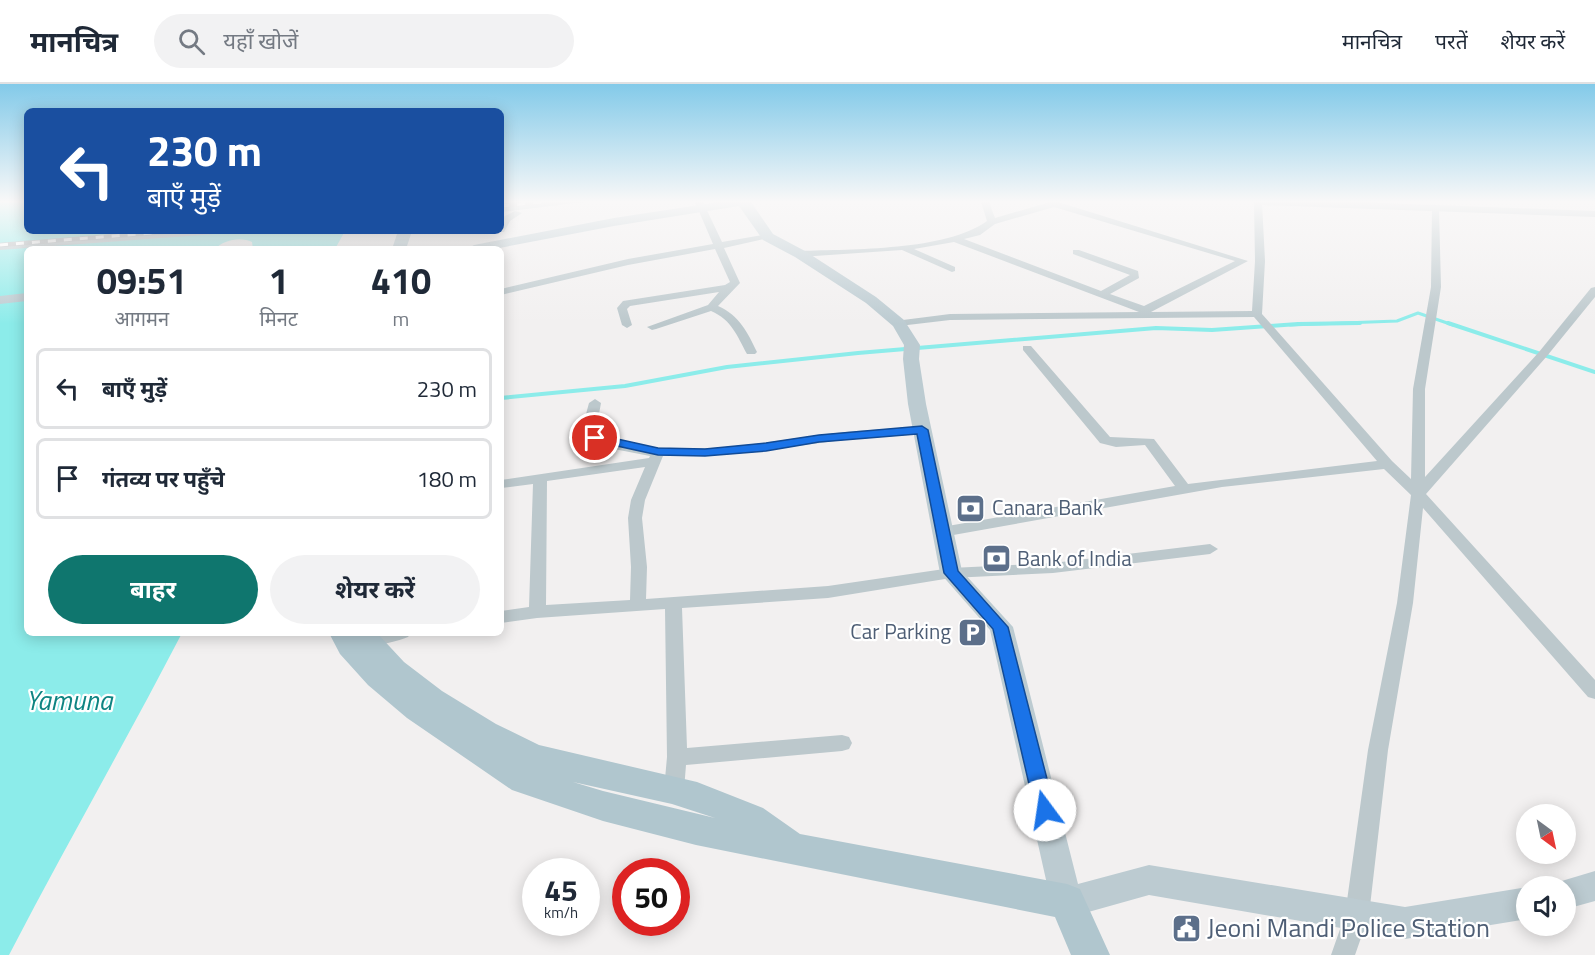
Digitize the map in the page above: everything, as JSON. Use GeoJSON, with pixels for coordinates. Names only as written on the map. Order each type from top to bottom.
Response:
{"type":"FeatureCollection","features":[{"type":"Feature","properties":{"kind":"main road"},"geometry":{"type":"LineString","coordinates":[[779,243],[871,300],[899,323],[912,352],[922,430],[951,573],[1001,627],[1067,902],[1091,955]]}},
{"type":"Feature","properties":{"kind":"main road"},"geometry":{"type":"LineString","coordinates":[[0,300],[24,297]]}},
{"type":"Feature","properties":{"kind":"main road"},"geometry":{"type":"LineString","coordinates":[[356,636],[350,647],[378,677],[473,747],[524,780],[603,806],[696,830],[1067,902],[1149,880],[1405,923],[1516,905]]}},
{"type":"Feature","properties":{"kind":"main road"},"geometry":{"type":"LineString","coordinates":[[358,636],[414,687],[495,739],[541,759],[602,776],[674,790],[744,815],[796,850]]}},
{"type":"Feature","properties":{"kind":"main road"},"geometry":{"type":"LineString","coordinates":[[1576,891],[1595,886]]}},
{"type":"Feature","properties":{"kind":"street"},"geometry":{"type":"LineString","coordinates":[[25,246],[68,243]]}},
{"type":"Feature","properties":{"kind":"street"},"geometry":{"type":"LineString","coordinates":[[652,327],[712,307],[735,283],[717,243]]}},
{"type":"Feature","properties":{"kind":"street"},"geometry":{"type":"LineString","coordinates":[[504,291],[628,262],[737,243]]}},
{"type":"Feature","properties":{"kind":"street"},"geometry":{"type":"LineString","coordinates":[[800,254],[904,248],[934,243]]}},
{"type":"Feature","properties":{"kind":"street"},"geometry":{"type":"LineString","coordinates":[[965,243],[1149,312],[1243,261]]}},
{"type":"Feature","properties":{"kind":"street"},"geometry":{"type":"LineString","coordinates":[[1185,243],[1243,261],[1260,261]]}},
{"type":"Feature","properties":{"kind":"street"},"geometry":{"type":"LineString","coordinates":[[1260,243],[1257,314],[1266,327],[1387,464],[1418,494],[1595,692]]}},
{"type":"Feature","properties":{"kind":"street"},"geometry":{"type":"LineString","coordinates":[[1343,955],[1357,915],[1378,750],[1405,603],[1418,494],[1419,389],[1436,287],[1435,243]]}},
{"type":"Feature","properties":{"kind":"street"},"geometry":{"type":"LineString","coordinates":[[0,248],[24,246]]}},
{"type":"Feature","properties":{"kind":"street"},"geometry":{"type":"LineString","coordinates":[[904,248],[952,268]]}},
{"type":"Feature","properties":{"kind":"street"},"geometry":{"type":"LineString","coordinates":[[1076,252],[1135,273],[1135,276],[1103,294]]}},
{"type":"Feature","properties":{"kind":"street"},"geometry":{"type":"LineString","coordinates":[[627,326],[622,308],[627,303],[728,288]]}},
{"type":"Feature","properties":{"kind":"street"},"geometry":{"type":"LineString","coordinates":[[1418,494],[1543,354],[1595,290]]}},
{"type":"Feature","properties":{"kind":"street"},"geometry":{"type":"LineString","coordinates":[[712,307],[723,311],[738,325],[751,352]]}},
{"type":"Feature","properties":{"kind":"street"},"geometry":{"type":"LineString","coordinates":[[899,323],[950,317],[1149,312],[1257,314]]}},
{"type":"Feature","properties":{"kind":"street"},"geometry":{"type":"LineString","coordinates":[[1027,348],[1100,435],[1111,443],[1143,440],[1149,442],[1184,489]]}},
{"type":"Feature","properties":{"kind":"street"},"geometry":{"type":"LineString","coordinates":[[596,403],[590,425],[590,431],[595,438],[657,456]]}},
{"type":"Feature","properties":{"kind":"street"},"geometry":{"type":"LineString","coordinates":[[504,484],[540,479],[657,456],[734,450],[819,438],[922,430]]}},
{"type":"Feature","properties":{"kind":"street"},"geometry":{"type":"LineString","coordinates":[[638,605],[639,567],[635,518],[638,500],[657,456]]}},
{"type":"Feature","properties":{"kind":"street"},"geometry":{"type":"LineString","coordinates":[[942,532],[1184,489],[1387,464]]}},
{"type":"Feature","properties":{"kind":"street"},"geometry":{"type":"LineString","coordinates":[[537,612],[540,479]]}},
{"type":"Feature","properties":{"kind":"street"},"geometry":{"type":"LineString","coordinates":[[504,617],[537,612],[828,592],[951,573],[1053,568],[1210,549]]}},
{"type":"Feature","properties":{"kind":"street"},"geometry":{"type":"LineString","coordinates":[[673,603],[677,758],[674,790]]}},
{"type":"Feature","properties":{"kind":"street"},"geometry":{"type":"LineString","coordinates":[[677,758],[842,743]]}},
{"type":"Feature","properties":{"kind":"water","name":"Yamuna"},"geometry":{"type":"Polygon","coordinates":[[[0,243],[224,243],[219,246],[24,246],[24,636],[180,636],[9,955],[0,955],[0,243]]]}},
{"type":"Feature","properties":{"kind":"water","name":"Yamuna"},"geometry":{"type":"Polygon","coordinates":[[[252,243],[339,243],[337,246],[253,246],[252,243]]]}},
{"type":"Feature","properties":{"kind":"waterway"},"geometry":{"type":"LineString","coordinates":[[1331,323],[1397,321],[1418,313],[1453,325]]}},
{"type":"Feature","properties":{"kind":"waterway"},"geometry":{"type":"LineString","coordinates":[[504,398],[625,386],[727,367],[858,353],[1156,328],[1212,330],[1331,323]]}},
{"type":"Feature","properties":{"kind":"waterway"},"geometry":{"type":"LineString","coordinates":[[1290,325],[1331,323]]}},
{"type":"Feature","properties":{"kind":"waterway"},"geometry":{"type":"LineString","coordinates":[[1331,323],[1360,323]]}},
{"type":"Feature","properties":{"kind":"waterway"},"geometry":{"type":"LineString","coordinates":[[1448,323],[1595,372]]}},
{"type":"Feature","properties":{"kind":"railway"},"geometry":{"type":"LineString","coordinates":[[0,245],[30,243]]}},
{"type":"Feature","properties":{"kind":"place","name":"Canara Bank"},"geometry":{"type":"Point","coordinates":[971,508]}},
{"type":"Feature","properties":{"kind":"place","name":"Bank of India"},"geometry":{"type":"Point","coordinates":[996,559]}},
{"type":"Feature","properties":{"kind":"place","name":"Car Parking"},"geometry":{"type":"Point","coordinates":[972,632]}},
{"type":"Feature","properties":{"kind":"place","name":"Jeoni Mandi Police Station"},"geometry":{"type":"Point","coordinates":[1186,928]}},
{"type":"Feature","properties":{"kind":"route"},"geometry":{"type":"LineString","coordinates":[[595,438],[627,447],[658,452],[705,453],[766,447],[819,438],[922,430],[951,573],[1001,627],[1045,810]]}}]}
